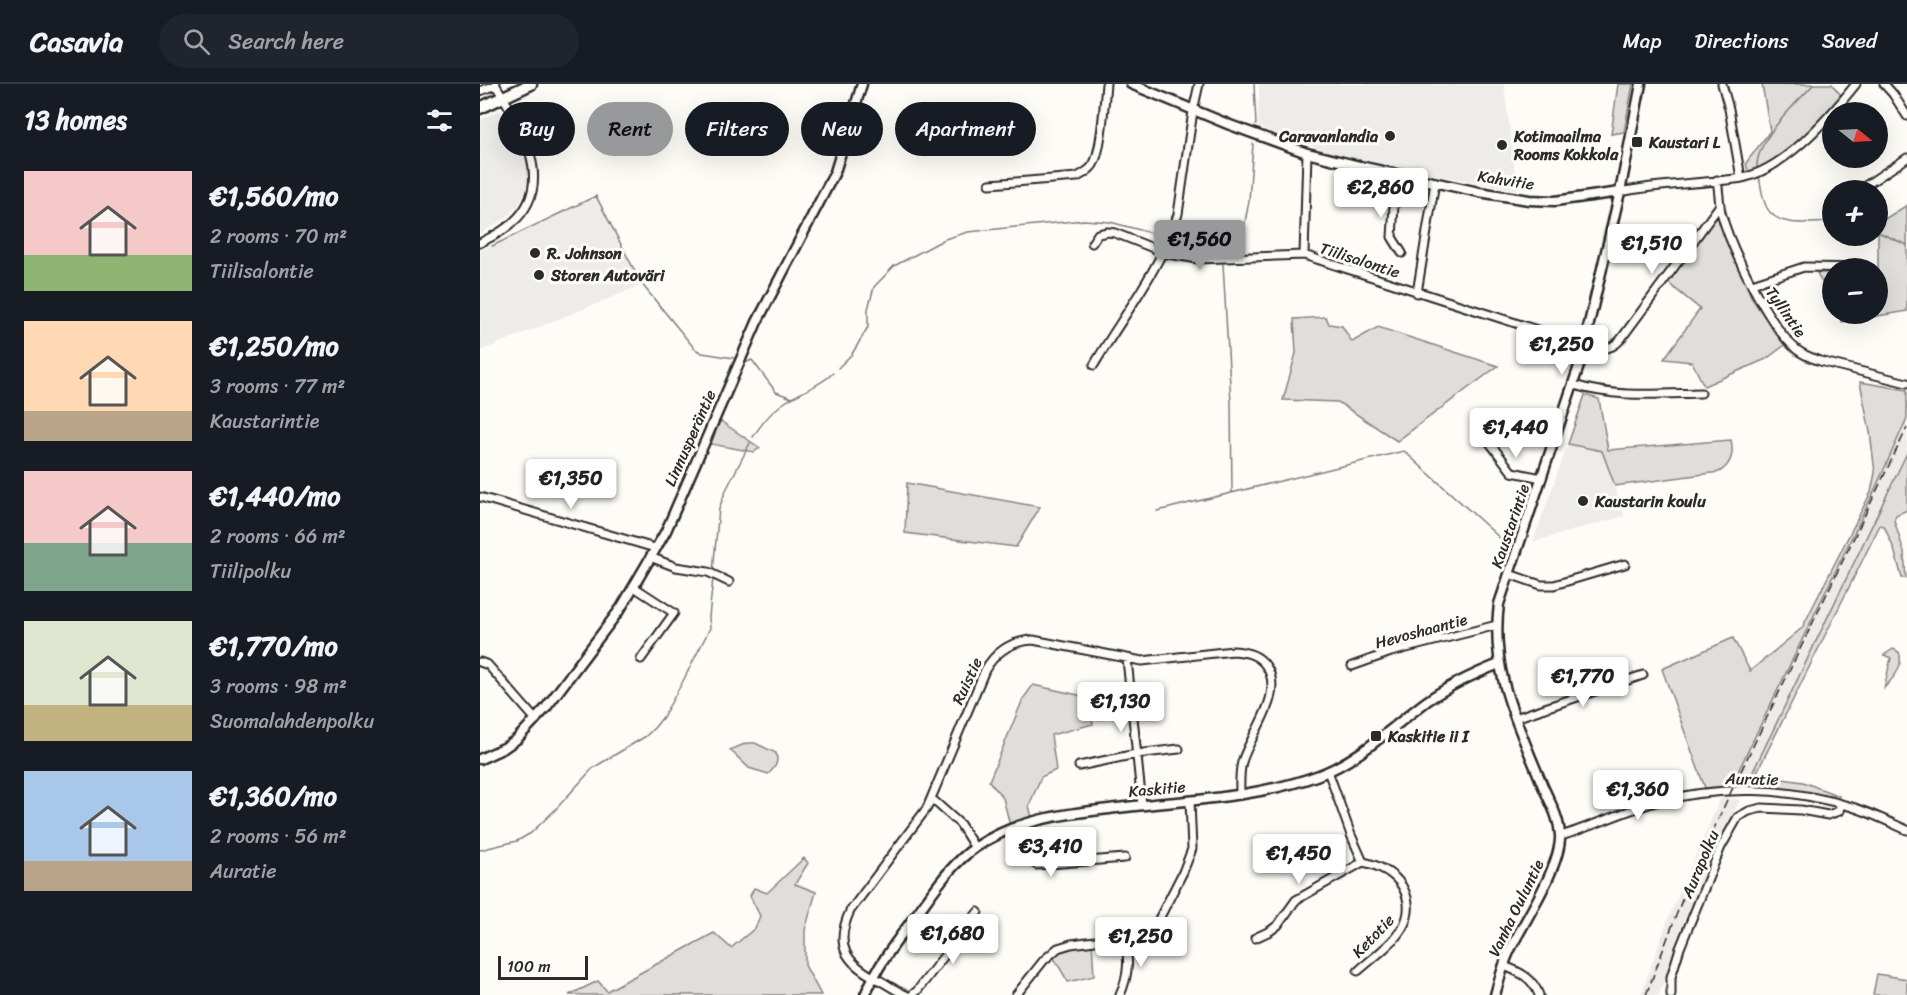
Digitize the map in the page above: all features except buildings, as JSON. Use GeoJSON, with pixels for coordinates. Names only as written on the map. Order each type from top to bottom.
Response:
{"type":"FeatureCollection","features":[{"type":"Feature","properties":{"kind":"highway"},"geometry":{"type":"LineString","coordinates":[[480,108],[531,84]]}},
{"type":"Feature","properties":{"kind":"street","name":"Linnusperäntie"},"geometry":{"type":"LineString","coordinates":[[480,759],[517,739],[567,682],[621,608],[666,531],[757,322],[835,172],[862,84]]}},
{"type":"Feature","properties":{"kind":"street"},"geometry":{"type":"LineString","coordinates":[[990,184],[1077,177],[1089,170],[1095,161],[1098,148],[1107,84]]}},
{"type":"Feature","properties":{"kind":"street","name":"Kahvitie"},"geometry":{"type":"LineString","coordinates":[[1131,84],[1193,111],[1307,153],[1479,192],[1547,201],[1741,178],[1764,170],[1812,133],[1856,84]]}},
{"type":"Feature","properties":{"kind":"street"},"geometry":{"type":"LineString","coordinates":[[1094,365],[1173,230],[1178,214],[1199,84]]}},
{"type":"Feature","properties":{"kind":"street","name":"Kaustarintie"},"geometry":{"type":"LineString","coordinates":[[1499,664],[1497,625],[1499,604],[1574,385],[1620,192],[1641,84]]}},
{"type":"Feature","properties":{"kind":"street"},"geometry":{"type":"LineString","coordinates":[[1722,84],[1730,109],[1741,178]]}},
{"type":"Feature","properties":{"kind":"street"},"geometry":{"type":"LineString","coordinates":[[1884,84],[1907,116]]}},
{"type":"Feature","properties":{"kind":"street"},"geometry":{"type":"LineString","coordinates":[[480,243],[505,229],[521,215],[531,198],[534,187],[534,163],[514,116],[495,85],[481,90]]}},
{"type":"Feature","properties":{"kind":"street"},"geometry":{"type":"LineString","coordinates":[[1304,255],[1307,153]]}},
{"type":"Feature","properties":{"kind":"street"},"geometry":{"type":"LineString","coordinates":[[1874,180],[1907,158]]}},
{"type":"Feature","properties":{"kind":"street"},"geometry":{"type":"LineString","coordinates":[[1396,174],[1392,231],[1394,242],[1402,253]]}},
{"type":"Feature","properties":{"kind":"street","name":"Tyllintie"},"geometry":{"type":"LineString","coordinates":[[1718,180],[1720,205],[1728,232],[1763,305],[1787,340],[1808,357],[1907,383]]}},
{"type":"Feature","properties":{"kind":"street"},"geometry":{"type":"LineString","coordinates":[[1417,293],[1435,182]]}},
{"type":"Feature","properties":{"kind":"street","name":"Tiilisalontie"},"geometry":{"type":"LineString","coordinates":[[1092,243],[1098,234],[1108,232],[1162,252],[1208,259],[1304,255],[1584,345],[1606,349],[1616,345],[1720,205]]}},
{"type":"Feature","properties":{"kind":"street"},"geometry":{"type":"LineString","coordinates":[[1752,284],[1804,267],[1822,267]]}},
{"type":"Feature","properties":{"kind":"street"},"geometry":{"type":"LineString","coordinates":[[1574,385],[1599,392],[1627,394],[1701,393]]}},
{"type":"Feature","properties":{"kind":"street"},"geometry":{"type":"LineString","coordinates":[[1490,443],[1512,472],[1542,478]]}},
{"type":"Feature","properties":{"kind":"street"},"geometry":{"type":"LineString","coordinates":[[480,497],[655,548]]}},
{"type":"Feature","properties":{"kind":"street"},"geometry":{"type":"LineString","coordinates":[[650,557],[676,567],[708,572],[729,582]]}},
{"type":"Feature","properties":{"kind":"street"},"geometry":{"type":"LineString","coordinates":[[1509,574],[1541,585],[1554,585],[1625,564]]}},
{"type":"Feature","properties":{"kind":"street"},"geometry":{"type":"LineString","coordinates":[[634,586],[674,613],[641,659]]}},
{"type":"Feature","properties":{"kind":"street","name":"Hevoshaantie"},"geometry":{"type":"LineString","coordinates":[[1352,666],[1391,652],[1497,625]]}},
{"type":"Feature","properties":{"kind":"street","name":"Ruistie"},"geometry":{"type":"LineString","coordinates":[[906,995],[859,969],[849,959],[843,935],[847,918],[918,823],[932,799],[985,670],[1000,651],[1022,641],[1033,640],[1127,659],[1154,660],[1233,651],[1252,654],[1266,665],[1271,678],[1271,697],[1242,762],[1240,795]]}},
{"type":"Feature","properties":{"kind":"street"},"geometry":{"type":"LineString","coordinates":[[1127,659],[1142,805]]}},
{"type":"Feature","properties":{"kind":"street"},"geometry":{"type":"LineString","coordinates":[[480,662],[488,665],[536,720]]}},
{"type":"Feature","properties":{"kind":"street","name":"Vanha Ouluntie"},"geometry":{"type":"LineString","coordinates":[[1495,995],[1508,954],[1553,866],[1560,836],[1555,811],[1505,692],[1499,664]]}},
{"type":"Feature","properties":{"kind":"street","name":"Kaskitie"},"geometry":{"type":"LineString","coordinates":[[865,995],[933,891],[951,869],[975,848],[1019,825],[1038,819],[1240,795],[1304,780],[1328,771],[1363,750],[1446,689],[1499,664]]}},
{"type":"Feature","properties":{"kind":"street"},"geometry":{"type":"LineString","coordinates":[[1515,718],[1643,675]]}},
{"type":"Feature","properties":{"kind":"street"},"geometry":{"type":"LineString","coordinates":[[1078,766],[1136,754],[1179,749]]}},
{"type":"Feature","properties":{"kind":"street"},"geometry":{"type":"LineString","coordinates":[[1255,938],[1270,932],[1278,925],[1296,900],[1364,862],[1351,835],[1328,771]]}},
{"type":"Feature","properties":{"kind":"street","name":"Auratie"},"geometry":{"type":"LineString","coordinates":[[1560,836],[1653,803],[1713,792],[1768,791],[1808,795],[1841,804],[1867,812],[1907,830]]}},
{"type":"Feature","properties":{"kind":"street"},"geometry":{"type":"LineString","coordinates":[[932,799],[960,824],[975,848]]}},
{"type":"Feature","properties":{"kind":"street"},"geometry":{"type":"LineString","coordinates":[[1016,995],[1038,967],[1058,948],[1071,944],[1125,938],[1143,933],[1158,921],[1190,857],[1193,842],[1190,801]]}},
{"type":"Feature","properties":{"kind":"street","name":"Aurapolku"},"geometry":{"type":"LineString","coordinates":[[1671,995],[1671,977],[1680,948],[1724,842],[1738,817],[1755,809],[1770,808],[1828,815],[1839,811],[1841,804]]}},
{"type":"Feature","properties":{"kind":"street"},"geometry":{"type":"LineString","coordinates":[[1019,825],[1029,860],[1038,865],[1125,858]]}},
{"type":"Feature","properties":{"kind":"street","name":"Ketotie"},"geometry":{"type":"LineString","coordinates":[[1359,971],[1400,932],[1409,913],[1409,903],[1399,882],[1380,868],[1364,862]]}},
{"type":"Feature","properties":{"kind":"street"},"geometry":{"type":"LineString","coordinates":[[912,995],[978,912]]}},
{"type":"Feature","properties":{"kind":"street"},"geometry":{"type":"LineString","coordinates":[[1120,995],[1128,969],[1125,938]]}},
{"type":"Feature","properties":{"kind":"street"},"geometry":{"type":"LineString","coordinates":[[1504,966],[1527,976],[1539,995]]}},
{"type":"Feature","properties":{"kind":"shaded area"},"geometry":{"type":"Polygon","coordinates":[[[1259,84],[1504,84],[1517,190],[1376,164],[1323,150],[1258,127],[1259,84]]]}},
{"type":"Feature","properties":{"kind":"shaded area"},"geometry":{"type":"Polygon","coordinates":[[[1618,84],[1633,84],[1624,132],[1611,134],[1618,84]]]}},
{"type":"Feature","properties":{"kind":"shaded area"},"geometry":{"type":"Polygon","coordinates":[[[1762,84],[1832,84],[1844,99],[1841,102],[1822,102],[1822,121],[1794,149],[1749,176],[1746,163],[1770,131],[1762,84]]]}},
{"type":"Feature","properties":{"kind":"shaded area"},"geometry":{"type":"Polygon","coordinates":[[[498,111],[498,156],[525,156],[529,174],[526,190],[518,206],[506,218],[480,234],[480,120],[498,111]]]}},
{"type":"Feature","properties":{"kind":"shaded area"},"geometry":{"type":"Polygon","coordinates":[[[598,197],[642,285],[480,351],[480,251],[598,197]]]}},
{"type":"Feature","properties":{"kind":"shaded area"},"geometry":{"type":"Polygon","coordinates":[[[1907,205],[1907,311],[1888,314],[1888,258],[1878,258],[1878,246],[1888,246],[1888,217],[1907,205]]]}},
{"type":"Feature","properties":{"kind":"shaded area"},"geometry":{"type":"Polygon","coordinates":[[[1717,213],[1752,299],[1785,345],[1766,359],[1704,386],[1692,362],[1664,359],[1700,309],[1667,282],[1717,213]]]}},
{"type":"Feature","properties":{"kind":"shaded area"},"geometry":{"type":"Polygon","coordinates":[[[1817,273],[1822,273],[1822,283],[1817,273]]]}},
{"type":"Feature","properties":{"kind":"shaded area"},"geometry":{"type":"Polygon","coordinates":[[[1326,317],[1329,324],[1342,326],[1352,342],[1378,327],[1498,366],[1397,441],[1338,402],[1283,400],[1296,353],[1294,319],[1326,317]]]}},
{"type":"Feature","properties":{"kind":"shaded area"},"geometry":{"type":"Polygon","coordinates":[[[1860,382],[1907,390],[1907,418],[1872,496],[1731,786],[1705,788],[1662,669],[1733,638],[1750,671],[1802,628],[1871,492],[1875,473],[1860,382]]]}},
{"type":"Feature","properties":{"kind":"shaded area"},"geometry":{"type":"Polygon","coordinates":[[[1585,395],[1599,399],[1608,450],[1731,440],[1732,454],[1729,462],[1719,472],[1615,486],[1602,451],[1568,444],[1585,395]]]}},
{"type":"Feature","properties":{"kind":"shaded area"},"geometry":{"type":"Polygon","coordinates":[[[1907,418],[1907,453],[1746,786],[1731,786],[1872,496],[1907,418]]]}},
{"type":"Feature","properties":{"kind":"shaded area"},"geometry":{"type":"Polygon","coordinates":[[[719,420],[760,448],[754,452],[711,444],[719,420]]]}},
{"type":"Feature","properties":{"kind":"shaded area","name":"Kaustarin koulu"},"geometry":{"type":"Polygon","coordinates":[[[1568,444],[1602,451],[1624,516],[1533,542],[1568,444]]]}},
{"type":"Feature","properties":{"kind":"shaded area"},"geometry":{"type":"Polygon","coordinates":[[[1907,453],[1907,510],[1896,515],[1894,520],[1904,552],[1906,578],[1902,578],[1894,549],[1884,526],[1880,525],[1757,772],[1763,776],[1803,782],[1839,796],[1838,798],[1746,786],[1907,453]]]}},
{"type":"Feature","properties":{"kind":"shaded area"},"geometry":{"type":"Polygon","coordinates":[[[907,483],[1040,507],[1016,547],[905,533],[907,483]]]}},
{"type":"Feature","properties":{"kind":"shaded area"},"geometry":{"type":"Polygon","coordinates":[[[1893,649],[1899,652],[1899,668],[1884,688],[1891,658],[1884,655],[1893,649]]]}},
{"type":"Feature","properties":{"kind":"shaded area"},"geometry":{"type":"Polygon","coordinates":[[[1033,685],[1087,697],[1093,724],[1051,735],[1056,770],[1041,777],[1029,806],[1033,821],[1011,829],[1003,798],[989,781],[1023,699],[1033,685]]]}},
{"type":"Feature","properties":{"kind":"shaded area"},"geometry":{"type":"Polygon","coordinates":[[[747,743],[755,743],[776,753],[777,760],[773,770],[768,774],[749,768],[730,750],[747,743]]]}},
{"type":"Feature","properties":{"kind":"shaded area"},"geometry":{"type":"Polygon","coordinates":[[[1721,797],[1740,800],[1684,923],[1659,995],[1641,995],[1668,919],[1721,797]]]}},
{"type":"Feature","properties":{"kind":"shaded area"},"geometry":{"type":"Polygon","coordinates":[[[804,858],[808,863],[795,884],[816,892],[805,930],[805,965],[821,995],[569,995],[598,981],[607,991],[714,933],[731,948],[755,928],[760,916],[750,896],[754,888],[767,893],[804,858]]]}},
{"type":"Feature","properties":{"kind":"shaded area"},"geometry":{"type":"Polygon","coordinates":[[[1092,941],[1094,976],[1068,982],[1051,953],[1063,946],[1092,941]]]}},
{"type":"Feature","properties":{"kind":"shaded area"},"geometry":{"type":"Polygon","coordinates":[[[1877,974],[1907,979],[1907,995],[1873,995],[1877,974]]]}},
{"type":"Feature","properties":{"kind":"waterway"},"geometry":{"type":"LineString","coordinates":[[1254,84],[1256,125]]}},
{"type":"Feature","properties":{"kind":"waterway"},"geometry":{"type":"LineString","coordinates":[[1757,168],[1758,157],[1769,135],[1814,84]]}},
{"type":"Feature","properties":{"kind":"waterway"},"geometry":{"type":"LineString","coordinates":[[1170,240],[1203,255],[1229,250],[1242,238],[1249,201],[1253,144]]}},
{"type":"Feature","properties":{"kind":"waterway"},"geometry":{"type":"LineString","coordinates":[[1759,176],[1765,204],[1772,215],[1787,222],[1822,222]]}},
{"type":"Feature","properties":{"kind":"waterway"},"geometry":{"type":"LineString","coordinates":[[492,246],[596,196],[641,283],[695,349],[702,353],[734,358]]}},
{"type":"Feature","properties":{"kind":"waterway"},"geometry":{"type":"LineString","coordinates":[[838,368],[852,354],[868,327],[868,309],[874,287],[894,266],[945,239],[968,232],[1084,220],[1110,222],[1166,237]]}},
{"type":"Feature","properties":{"kind":"waterway"},"geometry":{"type":"LineString","coordinates":[[1888,236],[1907,245]]}},
{"type":"Feature","properties":{"kind":"waterway"},"geometry":{"type":"LineString","coordinates":[[1223,264],[1231,403],[1232,492]]}},
{"type":"Feature","properties":{"kind":"waterway"},"geometry":{"type":"LineString","coordinates":[[745,363],[752,360],[776,392],[792,398]]}},
{"type":"Feature","properties":{"kind":"waterway"},"geometry":{"type":"LineString","coordinates":[[753,437],[777,408],[833,373]]}},
{"type":"Feature","properties":{"kind":"waterway"},"geometry":{"type":"LineString","coordinates":[[713,571],[719,509],[750,443]]}},
{"type":"Feature","properties":{"kind":"waterway"},"geometry":{"type":"LineString","coordinates":[[1157,511],[1404,451],[1512,549]]}},
{"type":"Feature","properties":{"kind":"waterway"},"geometry":{"type":"LineString","coordinates":[[480,850],[517,841],[531,833],[593,768],[646,736],[655,727],[682,683],[710,628],[713,578]]}},
{"type":"Feature","properties":{"kind":"railway"},"geometry":{"type":"LineString","coordinates":[[1646,995],[1685,892],[1727,800],[1907,428]]}},
{"type":"Feature","properties":{"kind":"place","name":"Caravanlandia"},"geometry":{"type":"Point","coordinates":[1390,136]}},
{"type":"Feature","properties":{"kind":"place","name":"Kaustari L"},"geometry":{"type":"Point","coordinates":[1637,142]}},
{"type":"Feature","properties":{"kind":"place","name":"Kotimaailma Rooms Kokkola"},"geometry":{"type":"Point","coordinates":[1502,145]}},
{"type":"Feature","properties":{"kind":"place","name":"R. Johnson"},"geometry":{"type":"Point","coordinates":[535,253]}},
{"type":"Feature","properties":{"kind":"place","name":"Storen Autoväri"},"geometry":{"type":"Point","coordinates":[539,275]}},
{"type":"Feature","properties":{"kind":"place","name":"Kaustarin koulu"},"geometry":{"type":"Point","coordinates":[1583,501]}},
{"type":"Feature","properties":{"kind":"place","name":"Kaskitie ii I"},"geometry":{"type":"Point","coordinates":[1376,736]}}]}
